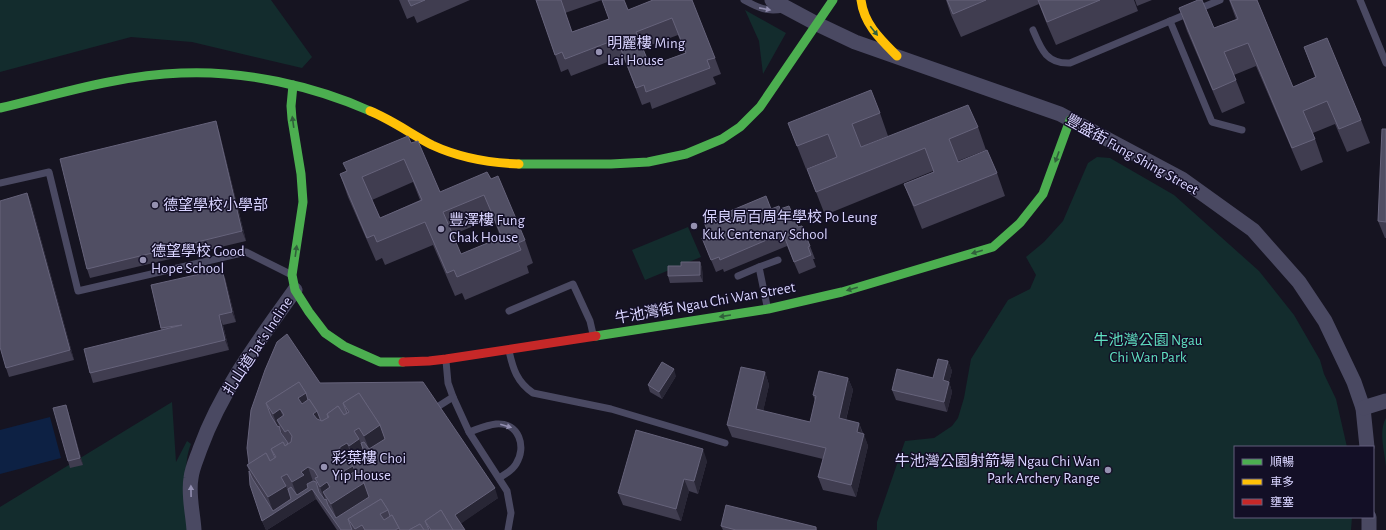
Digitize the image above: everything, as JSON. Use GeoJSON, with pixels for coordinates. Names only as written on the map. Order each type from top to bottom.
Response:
{"type":"FeatureCollection","features":[{"type":"Feature","properties":{"kind":"street","name":"豐盛街 Fung Shing Street"},"geometry":{"type":"LineString","coordinates":[[772,0],[855,42],[1060,114],[1182,179],[1253,230],[1299,282],[1325,321],[1354,382],[1363,408],[1367,446]]}},
{"type":"Feature","properties":{"kind":"street"},"geometry":{"type":"LineString","coordinates":[[0,108],[118,80],[161,74],[207,72],[268,80],[293,85],[332,96],[374,112],[443,150],[470,159],[498,164],[537,165],[636,163],[680,155],[706,147],[732,134],[750,119],[778,83],[833,0]]}},
{"type":"Feature","properties":{"kind":"street"},"geometry":{"type":"LineString","coordinates":[[861,0],[866,21],[874,32],[897,56]]}},
{"type":"Feature","properties":{"kind":"street","name":"扎山道 Jat's Incline"},"geometry":{"type":"LineString","coordinates":[[194,530],[190,478],[205,436],[219,405],[294,282],[303,202],[301,174],[292,119],[291,106],[293,85]]}},
{"type":"Feature","properties":{"kind":"street","name":"牛池灣街 Ngau Chi Wan Street"},"geometry":{"type":"LineString","coordinates":[[294,282],[309,312],[325,333],[344,346],[380,362],[429,361],[446,359],[768,309],[842,292],[993,247],[1020,223],[1043,194],[1070,120]]}},
{"type":"Feature","properties":{"kind":"street"},"geometry":{"type":"LineString","coordinates":[[1363,408],[1386,401]]}},
{"type":"Feature","properties":{"kind":"street"},"geometry":{"type":"LineString","coordinates":[[1368,530],[1369,518]]}},
{"type":"Feature","properties":{"kind":"lane"},"geometry":{"type":"LineString","coordinates":[[744,0],[761,9],[767,10],[789,8]]}},
{"type":"Feature","properties":{"kind":"lane"},"geometry":{"type":"LineString","coordinates":[[1033,30],[1041,49],[1048,57],[1058,62],[1070,63],[1220,0]]}},
{"type":"Feature","properties":{"kind":"lane"},"geometry":{"type":"LineString","coordinates":[[1360,0],[1386,63]]}},
{"type":"Feature","properties":{"kind":"lane"},"geometry":{"type":"LineString","coordinates":[[1170,21],[1212,122],[1242,130]]}},
{"type":"Feature","properties":{"kind":"lane"},"geometry":{"type":"LineString","coordinates":[[1379,44],[1386,41]]}},
{"type":"Feature","properties":{"kind":"lane"},"geometry":{"type":"LineString","coordinates":[[0,183],[50,172],[78,291],[246,252],[294,282]]}},
{"type":"Feature","properties":{"kind":"lane"},"geometry":{"type":"LineString","coordinates":[[738,276],[778,260]]}},
{"type":"Feature","properties":{"kind":"lane"},"geometry":{"type":"LineString","coordinates":[[759,267],[768,309]]}},
{"type":"Feature","properties":{"kind":"lane"},"geometry":{"type":"LineString","coordinates":[[509,311],[573,284],[590,321],[594,336]]}},
{"type":"Feature","properties":{"kind":"lane"},"geometry":{"type":"LineString","coordinates":[[509,349],[516,375],[524,386],[533,393],[610,410],[724,443]]}},
{"type":"Feature","properties":{"kind":"lane"},"geometry":{"type":"LineString","coordinates":[[446,359],[448,383],[469,432],[507,491],[511,513],[508,530]]}},
{"type":"Feature","properties":{"kind":"lane"},"geometry":{"type":"LineString","coordinates":[[427,413],[453,397]]}},
{"type":"Feature","properties":{"kind":"lane"},"geometry":{"type":"LineString","coordinates":[[469,432],[496,424],[511,426],[517,432],[521,447],[519,457],[516,464],[510,471],[499,478]]}},
{"type":"Feature","properties":{"kind":"green space"},"geometry":{"type":"Polygon","coordinates":[[[0,0],[271,0],[312,57],[302,68],[192,42],[131,37],[0,72],[0,0]]]}},
{"type":"Feature","properties":{"kind":"green space"},"geometry":{"type":"Polygon","coordinates":[[[745,10],[786,33],[763,74],[759,41],[745,10]]]}},
{"type":"Feature","properties":{"kind":"green space","name":"牛池灣公園 Ngau Chi Wan Park"},"geometry":{"type":"Polygon","coordinates":[[[1097,157],[1110,158],[1174,195],[1259,271],[1294,315],[1320,360],[1324,374],[1336,399],[1347,446],[1234,446],[1234,518],[1352,518],[1351,530],[877,530],[877,522],[905,441],[934,438],[952,426],[958,418],[964,398],[971,359],[1008,300],[1030,289],[1036,275],[1026,257],[1044,242],[1063,221],[1088,163],[1097,157]]]}},
{"type":"Feature","properties":{"kind":"green space"},"geometry":{"type":"Polygon","coordinates":[[[688,227],[701,257],[645,280],[632,250],[688,227]]]}},
{"type":"Feature","properties":{"kind":"green space"},"geometry":{"type":"Polygon","coordinates":[[[172,402],[176,462],[187,441],[191,444],[186,464],[186,475],[191,530],[0,530],[0,507],[172,402]]]}},
{"type":"Feature","properties":{"kind":"green space"},"geometry":{"type":"Polygon","coordinates":[[[1386,418],[1386,467],[1382,429],[1386,418]]]}},
{"type":"Feature","properties":{"kind":"water"},"geometry":{"type":"Polygon","coordinates":[[[50,417],[61,458],[0,474],[0,430],[50,417]]]}},
{"type":"Feature","properties":{"kind":"building"},"geometry":{"type":"Polygon","coordinates":[[[408,0],[425,0],[411,6],[408,0]]]}},
{"type":"Feature","properties":{"kind":"building"},"geometry":{"type":"Polygon","coordinates":[[[536,0],[561,0],[572,32],[609,19],[602,0],[624,0],[628,10],[653,0],[692,0],[715,58],[707,60],[710,68],[646,92],[644,85],[636,88],[617,39],[565,59],[562,52],[555,55],[536,0]],[[672,18],[636,32],[650,66],[686,53],[672,18]]]}},
{"type":"Feature","properties":{"kind":"building"},"geometry":{"type":"Polygon","coordinates":[[[947,0],[986,0],[953,14],[947,0]]]}},
{"type":"Feature","properties":{"kind":"building"},"geometry":{"type":"Polygon","coordinates":[[[1038,0],[1100,0],[1047,22],[1038,0]]]}},
{"type":"Feature","properties":{"kind":"building"},"geometry":{"type":"Polygon","coordinates":[[[1198,0],[1202,0],[1214,28],[1238,19],[1230,0],[1257,0],[1293,87],[1316,77],[1304,47],[1327,38],[1361,120],[1339,129],[1327,101],[1303,111],[1315,139],[1292,148],[1248,43],[1224,52],[1236,80],[1213,90],[1179,8],[1198,0]]]}},
{"type":"Feature","properties":{"kind":"building"},"geometry":{"type":"Polygon","coordinates":[[[871,90],[880,113],[852,124],[861,147],[968,105],[978,127],[949,139],[958,162],[987,150],[997,173],[914,206],[904,184],[934,172],[925,148],[816,192],[807,169],[837,157],[828,134],[797,146],[788,123],[871,90]]]}},
{"type":"Feature","properties":{"kind":"building","name":"德望學校小學部"},"geometry":{"type":"Polygon","coordinates":[[[216,121],[242,231],[87,269],[60,159],[216,121]]]}},
{"type":"Feature","properties":{"kind":"building"},"geometry":{"type":"Polygon","coordinates":[[[1382,129],[1386,129],[1386,222],[1378,221],[1382,129]]]}},
{"type":"Feature","properties":{"kind":"building"},"geometry":{"type":"Polygon","coordinates":[[[408,136],[411,143],[418,141],[440,192],[487,172],[491,179],[498,176],[525,240],[518,243],[521,250],[457,277],[454,270],[447,273],[425,222],[377,242],[374,235],[367,238],[340,174],[347,171],[343,163],[408,136]],[[404,159],[362,177],[380,218],[422,200],[404,159]],[[484,195],[443,212],[461,254],[502,237],[484,195]]]}},
{"type":"Feature","properties":{"kind":"building"},"geometry":{"type":"Polygon","coordinates":[[[27,193],[70,350],[6,368],[0,347],[0,201],[27,193]]]}},
{"type":"Feature","properties":{"kind":"building"},"geometry":{"type":"Polygon","coordinates":[[[766,196],[771,209],[779,206],[780,209],[789,206],[798,227],[802,226],[810,246],[808,247],[811,255],[794,262],[783,233],[720,260],[719,257],[711,260],[702,238],[709,235],[704,222],[766,196]]]}},
{"type":"Feature","properties":{"kind":"building"},"geometry":{"type":"Polygon","coordinates":[[[681,262],[700,262],[700,275],[668,276],[668,266],[681,266],[681,262]]]}},
{"type":"Feature","properties":{"kind":"building"},"geometry":{"type":"Polygon","coordinates":[[[222,269],[232,312],[219,315],[225,340],[90,373],[84,349],[182,325],[161,328],[151,285],[222,269]]]}},
{"type":"Feature","properties":{"kind":"building"},"geometry":{"type":"Polygon","coordinates":[[[287,334],[320,383],[423,382],[495,488],[455,515],[465,530],[453,530],[441,510],[425,521],[429,530],[424,530],[420,524],[409,530],[400,530],[392,515],[390,516],[381,499],[348,519],[352,530],[341,530],[312,489],[262,521],[250,485],[249,471],[273,511],[291,499],[288,489],[291,487],[297,495],[308,488],[307,484],[313,481],[316,482],[319,492],[325,500],[326,499],[336,518],[369,497],[364,483],[348,458],[352,456],[354,459],[364,452],[361,443],[364,442],[369,449],[385,439],[380,425],[359,393],[343,403],[347,413],[344,415],[338,406],[327,414],[328,418],[321,421],[317,411],[309,399],[308,400],[306,393],[299,382],[266,403],[271,416],[278,427],[279,426],[281,433],[288,443],[285,446],[283,442],[271,449],[275,458],[270,461],[266,453],[249,464],[247,448],[251,410],[265,370],[277,342],[287,334]]]}},
{"type":"Feature","properties":{"kind":"building"},"geometry":{"type":"Polygon","coordinates":[[[938,359],[948,361],[943,380],[949,382],[944,402],[892,390],[897,369],[933,378],[938,359]]]}},
{"type":"Feature","properties":{"kind":"building"},"geometry":{"type":"Polygon","coordinates":[[[662,362],[674,369],[659,392],[648,385],[662,362]]]}},
{"type":"Feature","properties":{"kind":"building"},"geometry":{"type":"Polygon","coordinates":[[[741,367],[765,372],[756,409],[810,422],[816,396],[813,395],[819,371],[848,378],[839,418],[859,423],[857,432],[864,434],[851,485],[818,477],[826,448],[727,425],[741,367]]]}},
{"type":"Feature","properties":{"kind":"building"},"geometry":{"type":"Polygon","coordinates":[[[299,382],[306,393],[298,398],[302,404],[309,399],[317,411],[313,414],[317,419],[322,421],[329,417],[327,414],[338,406],[344,415],[349,412],[343,403],[359,393],[380,425],[364,436],[359,428],[354,431],[359,439],[349,446],[347,443],[340,447],[339,453],[344,460],[347,457],[353,466],[344,471],[347,476],[356,471],[364,483],[331,504],[323,492],[330,487],[327,482],[320,487],[315,478],[318,477],[314,470],[308,467],[301,472],[304,475],[292,482],[287,474],[281,477],[286,486],[268,497],[247,465],[266,453],[270,461],[276,457],[271,449],[283,442],[285,446],[291,442],[292,436],[288,430],[285,432],[277,420],[284,415],[280,409],[273,414],[266,403],[299,382]]]}},
{"type":"Feature","properties":{"kind":"building"},"geometry":{"type":"Polygon","coordinates":[[[66,405],[80,458],[68,461],[53,408],[66,405]]]}},
{"type":"Feature","properties":{"kind":"building"},"geometry":{"type":"Polygon","coordinates":[[[636,430],[703,449],[694,481],[684,479],[676,509],[618,493],[636,430]]]}},
{"type":"Feature","properties":{"kind":"building"},"geometry":{"type":"Polygon","coordinates":[[[381,499],[388,510],[380,514],[384,520],[392,515],[399,528],[395,530],[365,530],[362,525],[355,529],[348,519],[381,499]]]}},
{"type":"Feature","properties":{"kind":"building"},"geometry":{"type":"Polygon","coordinates":[[[726,505],[816,527],[816,530],[736,530],[721,526],[726,505]]]}},
{"type":"Feature","properties":{"kind":"building"},"geometry":{"type":"Polygon","coordinates":[[[441,510],[453,530],[431,530],[425,521],[441,510]]]}},
{"type":"Feature","properties":{"kind":"building"},"geometry":{"type":"Polygon","coordinates":[[[420,524],[424,530],[409,530],[420,524]]]}},
{"type":"Feature","properties":{"kind":"traffic: fast"},"geometry":{"type":"LineString","coordinates":[[519,164],[611,164],[648,162],[686,154],[722,139],[740,127],[760,107],[833,0]]}},
{"type":"Feature","properties":{"kind":"traffic: fast"},"geometry":{"type":"LineString","coordinates":[[0,108],[67,91],[135,77],[181,73],[205,73],[253,77],[302,87],[326,94],[370,111]]}},
{"type":"Feature","properties":{"kind":"traffic: fast"},"geometry":{"type":"LineString","coordinates":[[293,85],[291,106],[292,119],[301,174],[303,202],[292,275],[295,290],[325,333],[344,346],[380,362],[403,362]]}},
{"type":"Feature","properties":{"kind":"traffic: fast"},"geometry":{"type":"LineString","coordinates":[[596,336],[768,309],[842,292],[993,247],[1020,223],[1043,194],[1070,120]]}},
{"type":"Feature","properties":{"kind":"traffic: slow"},"geometry":{"type":"LineString","coordinates":[[861,0],[869,24],[897,56]]}},
{"type":"Feature","properties":{"kind":"traffic: slow"},"geometry":{"type":"LineString","coordinates":[[370,111],[443,150],[486,161],[519,164]]}},
{"type":"Feature","properties":{"kind":"traffic: jam"},"geometry":{"type":"LineString","coordinates":[[403,362],[446,359],[596,336]]}},
{"type":"Feature","properties":{"kind":"place","name":"明麗樓 Ming Lai House"},"geometry":{"type":"Point","coordinates":[599,52]}},
{"type":"Feature","properties":{"kind":"place","name":"德望學校小學部"},"geometry":{"type":"Point","coordinates":[155,205]}},
{"type":"Feature","properties":{"kind":"place","name":"保良局百周年學校 Po Leung Kuk Centenary School"},"geometry":{"type":"Point","coordinates":[694,226]}},
{"type":"Feature","properties":{"kind":"place","name":"豐澤樓 Fung Chak House"},"geometry":{"type":"Point","coordinates":[441,229]}},
{"type":"Feature","properties":{"kind":"place","name":"德望學校 Good Hope School"},"geometry":{"type":"Point","coordinates":[143,260]}},
{"type":"Feature","properties":{"kind":"place","name":"彩葉樓 Choi Yip House"},"geometry":{"type":"Point","coordinates":[324,467]}},
{"type":"Feature","properties":{"kind":"place","name":"牛池灣公園射箭場 Ngau Chi Wan Park Archery Range"},"geometry":{"type":"Point","coordinates":[1108,470]}}]}
